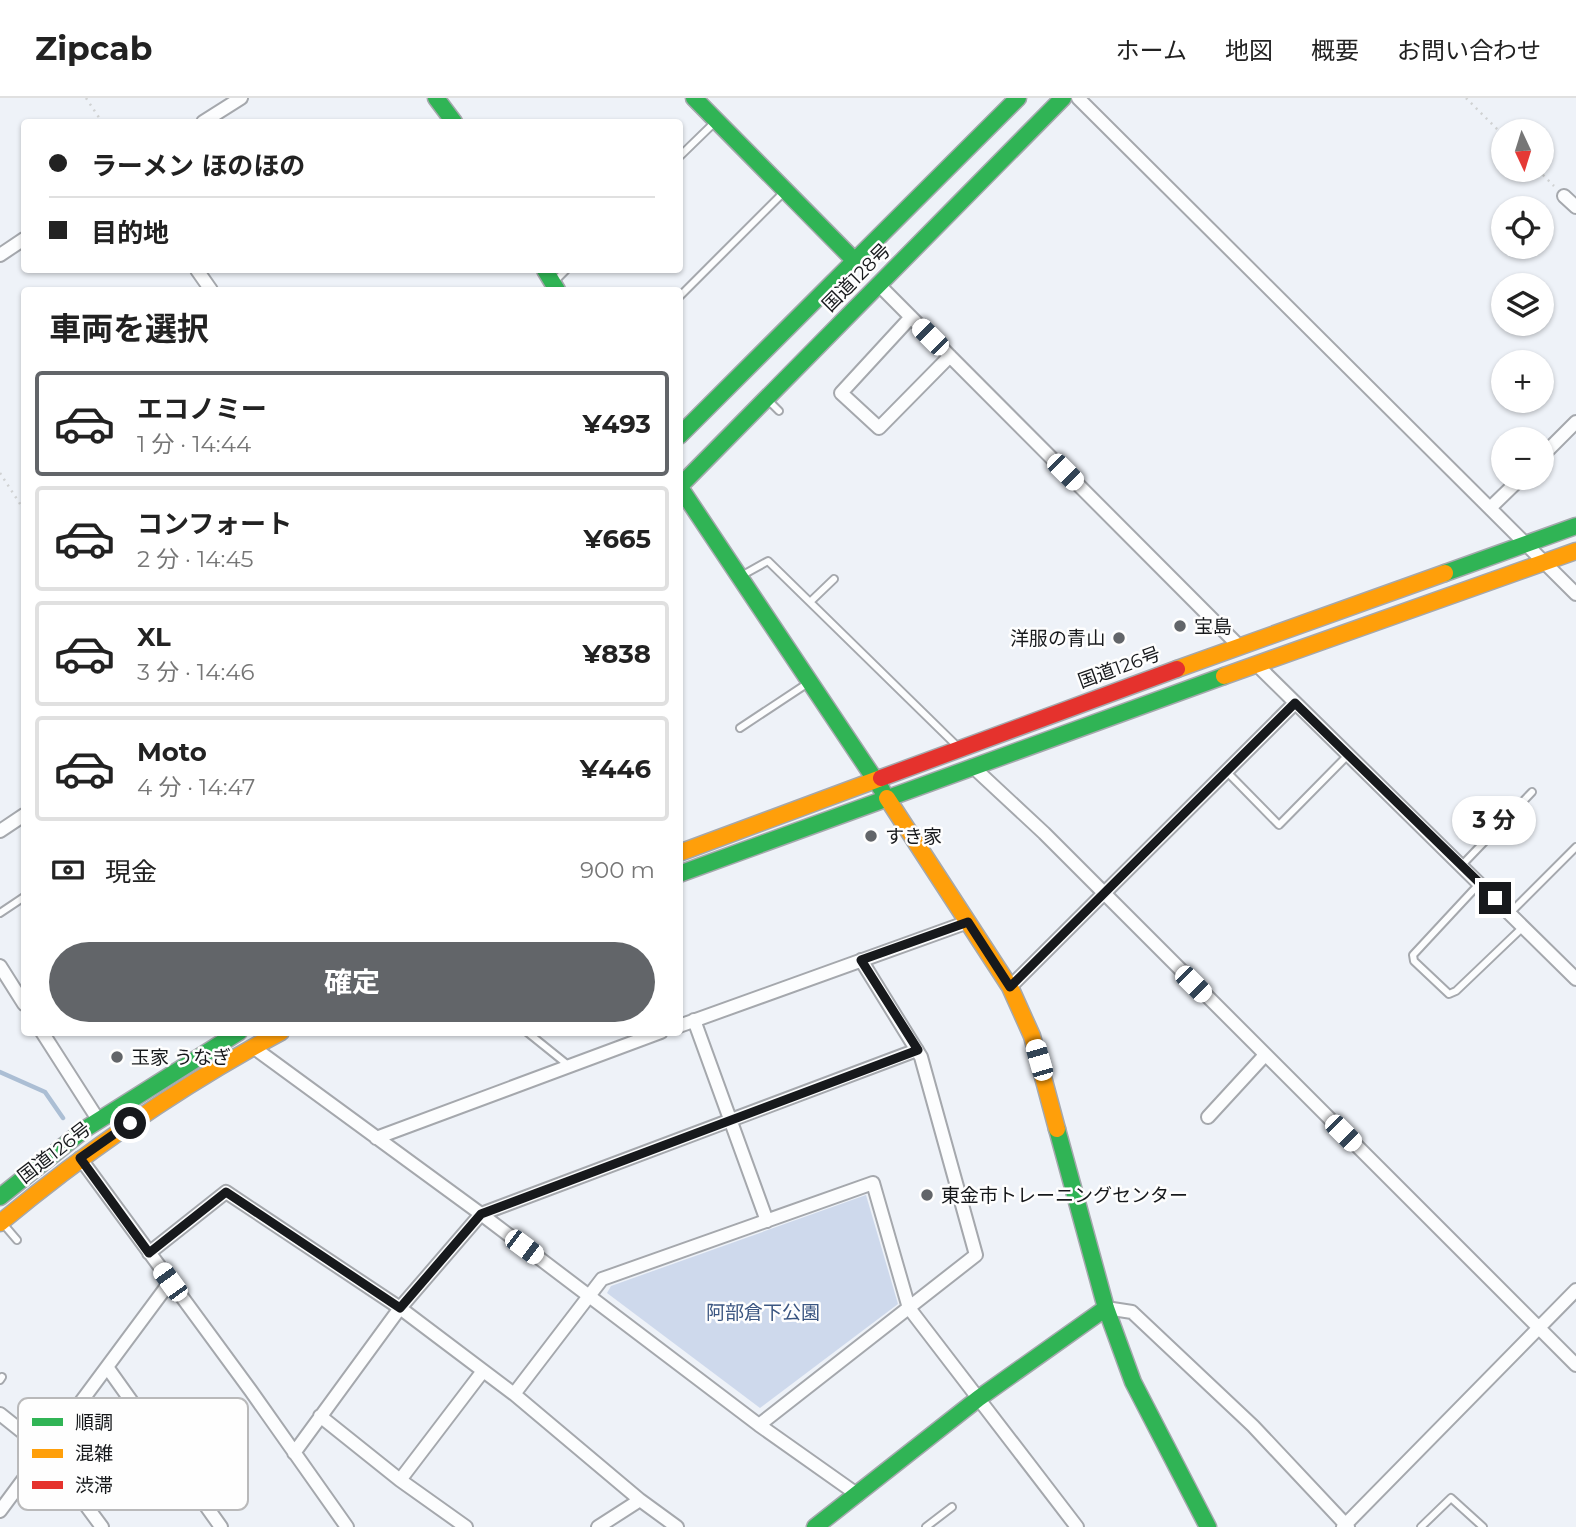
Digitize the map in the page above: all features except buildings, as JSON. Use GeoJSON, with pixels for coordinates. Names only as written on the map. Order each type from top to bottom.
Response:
{"type":"FeatureCollection","features":[{"type":"Feature","properties":{"kind":"main road"},"geometry":{"type":"LineString","coordinates":[[436,98],[452,119]]}},
{"type":"Feature","properties":{"kind":"main road"},"geometry":{"type":"LineString","coordinates":[[694,98],[867,272]]}},
{"type":"Feature","properties":{"kind":"main road","name":"国道128号"},"geometry":{"type":"LineString","coordinates":[[683,482],[766,398],[867,272],[1018,98]]}},
{"type":"Feature","properties":{"kind":"main road","name":"国道128号"},"geometry":{"type":"LineString","coordinates":[[683,433],[1063,98]]}},
{"type":"Feature","properties":{"kind":"main road","name":"国道128号"},"geometry":{"type":"LineString","coordinates":[[683,492],[1010,987],[1032,1036],[1106,1308],[1133,1382],[1209,1527]]}},
{"type":"Feature","properties":{"kind":"main road","name":"国道126号"},"geometry":{"type":"LineString","coordinates":[[683,852],[1239,646],[1576,526]]}},
{"type":"Feature","properties":{"kind":"main road"},"geometry":{"type":"LineString","coordinates":[[683,873],[972,766],[1576,551]]}},
{"type":"Feature","properties":{"kind":"main road","name":"国道126号"},"geometry":{"type":"LineString","coordinates":[[0,1196],[67,1143],[163,1077],[232,1036]]}},
{"type":"Feature","properties":{"kind":"main road","name":"国道126号"},"geometry":{"type":"LineString","coordinates":[[1,1222],[110,1136],[274,1036]]}},
{"type":"Feature","properties":{"kind":"main road"},"geometry":{"type":"LineString","coordinates":[[815,1527],[979,1398],[1106,1308]]}},
{"type":"Feature","properties":{"kind":"street"},"geometry":{"type":"LineString","coordinates":[[208,119],[241,98]]}},
{"type":"Feature","properties":{"kind":"street"},"geometry":{"type":"LineString","coordinates":[[1078,98],[1576,594]]}},
{"type":"Feature","properties":{"kind":"street"},"geometry":{"type":"LineString","coordinates":[[1564,196],[1576,207]]}},
{"type":"Feature","properties":{"kind":"street"},"geometry":{"type":"LineString","coordinates":[[0,255],[21,241]]}},
{"type":"Feature","properties":{"kind":"street"},"geometry":{"type":"LineString","coordinates":[[867,272],[1239,646]]}},
{"type":"Feature","properties":{"kind":"street"},"geometry":{"type":"LineString","coordinates":[[911,317],[841,393],[878,428],[950,356]]}},
{"type":"Feature","properties":{"kind":"street"},"geometry":{"type":"LineString","coordinates":[[1554,444],[1576,422]]}},
{"type":"Feature","properties":{"kind":"street"},"geometry":{"type":"LineString","coordinates":[[1490,508],[1509,490]]}},
{"type":"Feature","properties":{"kind":"street"},"geometry":{"type":"LineString","coordinates":[[1257,665],[1576,979]]}},
{"type":"Feature","properties":{"kind":"street"},"geometry":{"type":"LineString","coordinates":[[1010,987],[1295,703]]}},
{"type":"Feature","properties":{"kind":"street"},"geometry":{"type":"LineString","coordinates":[[972,766],[1044,833],[1576,1365]]}},
{"type":"Feature","properties":{"kind":"street"},"geometry":{"type":"LineString","coordinates":[[0,831],[21,817]]}},
{"type":"Feature","properties":{"kind":"street"},"geometry":{"type":"LineString","coordinates":[[683,1024],[968,922]]}},
{"type":"Feature","properties":{"kind":"street"},"geometry":{"type":"LineString","coordinates":[[759,1425],[976,1255],[921,1057],[861,960]]}},
{"type":"Feature","properties":{"kind":"street"},"geometry":{"type":"LineString","coordinates":[[0,966],[21,999]]}},
{"type":"Feature","properties":{"kind":"street"},"geometry":{"type":"LineString","coordinates":[[694,1020],[767,1221]]}},
{"type":"Feature","properties":{"kind":"street"},"geometry":{"type":"LineString","coordinates":[[46,1036],[99,1121]]}},
{"type":"Feature","properties":{"kind":"street"},"geometry":{"type":"LineString","coordinates":[[376,1138],[650,1036]]}},
{"type":"Feature","properties":{"kind":"street"},"geometry":{"type":"LineString","coordinates":[[253,1047],[481,1214],[759,1425],[858,1494]]}},
{"type":"Feature","properties":{"kind":"street"},"geometry":{"type":"LineString","coordinates":[[294,1452],[400,1308],[481,1214],[918,1050]]}},
{"type":"Feature","properties":{"kind":"street"},"geometry":{"type":"LineString","coordinates":[[1208,1116],[1265,1055]]}},
{"type":"Feature","properties":{"kind":"street"},"geometry":{"type":"LineString","coordinates":[[80,1158],[345,1526]]}},
{"type":"Feature","properties":{"kind":"street"},"geometry":{"type":"LineString","coordinates":[[514,1394],[602,1279],[873,1183],[909,1308],[1077,1527]]}},
{"type":"Feature","properties":{"kind":"street"},"geometry":{"type":"LineString","coordinates":[[149,1253],[226,1192],[400,1308],[514,1394],[640,1500],[677,1527]]}},
{"type":"Feature","properties":{"kind":"street"},"geometry":{"type":"LineString","coordinates":[[84,1398],[170,1282]]}},
{"type":"Feature","properties":{"kind":"street"},"geometry":{"type":"LineString","coordinates":[[1106,1308],[1132,1312],[1253,1426],[1346,1526],[1576,1290]]}},
{"type":"Feature","properties":{"kind":"street"},"geometry":{"type":"LineString","coordinates":[[107,1367],[129,1398]]}},
{"type":"Feature","properties":{"kind":"street"},"geometry":{"type":"LineString","coordinates":[[400,1480],[483,1371]]}},
{"type":"Feature","properties":{"kind":"street"},"geometry":{"type":"LineString","coordinates":[[0,1414],[18,1428]]}},
{"type":"Feature","properties":{"kind":"street"},"geometry":{"type":"LineString","coordinates":[[320,1416],[461,1526]]}},
{"type":"Feature","properties":{"kind":"street"},"geometry":{"type":"LineString","coordinates":[[0,1511],[18,1487]]}},
{"type":"Feature","properties":{"kind":"street"},"geometry":{"type":"LineString","coordinates":[[598,1527],[640,1500]]}},
{"type":"Feature","properties":{"kind":"street"},"geometry":{"type":"LineString","coordinates":[[89,1510],[102,1527]]}},
{"type":"Feature","properties":{"kind":"street"},"geometry":{"type":"LineString","coordinates":[[209,1510],[221,1527]]}},
{"type":"Feature","properties":{"kind":"lane"},"geometry":{"type":"LineString","coordinates":[[683,154],[716,120]]}},
{"type":"Feature","properties":{"kind":"lane"},"geometry":{"type":"LineString","coordinates":[[683,293],[786,191]]}},
{"type":"Feature","properties":{"kind":"lane"},"geometry":{"type":"LineString","coordinates":[[766,398],[779,411]]}},
{"type":"Feature","properties":{"kind":"lane"},"geometry":{"type":"LineString","coordinates":[[740,577],[768,561],[960,748]]}},
{"type":"Feature","properties":{"kind":"lane"},"geometry":{"type":"LineString","coordinates":[[810,602],[834,579]]}},
{"type":"Feature","properties":{"kind":"lane"},"geometry":{"type":"LineString","coordinates":[[740,728],[810,682]]}},
{"type":"Feature","properties":{"kind":"lane"},"geometry":{"type":"LineString","coordinates":[[1227,771],[1279,825],[1348,755]]}},
{"type":"Feature","properties":{"kind":"lane"},"geometry":{"type":"LineString","coordinates":[[1462,865],[1532,792]]}},
{"type":"Feature","properties":{"kind":"lane"},"geometry":{"type":"LineString","coordinates":[[1510,913],[1576,847]]}},
{"type":"Feature","properties":{"kind":"lane"},"geometry":{"type":"LineString","coordinates":[[1480,882],[1413,955],[1414,961],[1449,994],[1457,991],[1524,926]]}},
{"type":"Feature","properties":{"kind":"lane"},"geometry":{"type":"LineString","coordinates":[[0,913],[21,899]]}},
{"type":"Feature","properties":{"kind":"lane"},"geometry":{"type":"LineString","coordinates":[[532,1036],[570,1066]]}},
{"type":"Feature","properties":{"kind":"lane"},"geometry":{"type":"LineString","coordinates":[[1,1222],[17,1240]]}},
{"type":"Feature","properties":{"kind":"lane"},"geometry":{"type":"LineString","coordinates":[[1421,1527],[1451,1498],[1482,1527]]}},
{"type":"Feature","properties":{"kind":"lane"},"geometry":{"type":"LineString","coordinates":[[926,1527],[952,1507]]}},
{"type":"Feature","properties":{"kind":"path"},"geometry":{"type":"LineString","coordinates":[[86,98],[100,119]]}},
{"type":"Feature","properties":{"kind":"path"},"geometry":{"type":"LineString","coordinates":[[1466,98],[1491,123]]}},
{"type":"Feature","properties":{"kind":"path"},"geometry":{"type":"LineString","coordinates":[[1550,182],[1564,196]]}},
{"type":"Feature","properties":{"kind":"path"},"geometry":{"type":"LineString","coordinates":[[0,472],[21,505]]}},
{"type":"Feature","properties":{"kind":"green space","name":"阿部倉下公園"},"geometry":{"type":"Polygon","coordinates":[[[866,1195],[898,1304],[760,1408],[607,1293],[611,1286],[866,1195]]]}},
{"type":"Feature","properties":{"kind":"waterway"},"geometry":{"type":"LineString","coordinates":[[0,1072],[45,1092],[63,1118]]}},
{"type":"Feature","properties":{"kind":"traffic: fast"},"geometry":{"type":"LineString","coordinates":[[436,98],[452,119]]}},
{"type":"Feature","properties":{"kind":"traffic: fast"},"geometry":{"type":"LineString","coordinates":[[694,98],[854,260]]}},
{"type":"Feature","properties":{"kind":"traffic: fast"},"geometry":{"type":"LineString","coordinates":[[683,432],[1018,98]]}},
{"type":"Feature","properties":{"kind":"traffic: fast"},"geometry":{"type":"LineString","coordinates":[[683,483],[1063,98]]}},
{"type":"Feature","properties":{"kind":"traffic: fast"},"geometry":{"type":"LineString","coordinates":[[547,273],[555,287]]}},
{"type":"Feature","properties":{"kind":"traffic: fast"},"geometry":{"type":"LineString","coordinates":[[683,492],[882,790]]}},
{"type":"Feature","properties":{"kind":"traffic: fast"},"geometry":{"type":"LineString","coordinates":[[1445,573],[1576,526]]}},
{"type":"Feature","properties":{"kind":"traffic: fast"},"geometry":{"type":"LineString","coordinates":[[683,873],[1224,676]]}},
{"type":"Feature","properties":{"kind":"traffic: fast"},"geometry":{"type":"LineString","coordinates":[[0,1197],[85,1129],[233,1036]]}},
{"type":"Feature","properties":{"kind":"traffic: fast"},"geometry":{"type":"LineString","coordinates":[[1057,1129],[1106,1308],[1133,1382],[1208,1527]]}},
{"type":"Feature","properties":{"kind":"traffic: fast"},"geometry":{"type":"LineString","coordinates":[[815,1527],[979,1398],[1106,1308]]}},
{"type":"Feature","properties":{"kind":"traffic: slow"},"geometry":{"type":"LineString","coordinates":[[1224,676],[1576,551]]}},
{"type":"Feature","properties":{"kind":"traffic: slow"},"geometry":{"type":"LineString","coordinates":[[1177,669],[1445,573]]}},
{"type":"Feature","properties":{"kind":"traffic: slow"},"geometry":{"type":"LineString","coordinates":[[683,852],[881,778]]}},
{"type":"Feature","properties":{"kind":"traffic: slow"},"geometry":{"type":"LineString","coordinates":[[887,798],[1010,987],[1032,1036],[1057,1129]]}},
{"type":"Feature","properties":{"kind":"traffic: slow"},"geometry":{"type":"LineString","coordinates":[[0,1223],[136,1120],[207,1074],[274,1036]]}},
{"type":"Feature","properties":{"kind":"traffic: jam"},"geometry":{"type":"LineString","coordinates":[[881,778],[1177,669]]}},
{"type":"Feature","properties":{"kind":"place","name":"宝島"},"geometry":{"type":"Point","coordinates":[1180,626]}},
{"type":"Feature","properties":{"kind":"place","name":"洋服の青山"},"geometry":{"type":"Point","coordinates":[1119,638]}},
{"type":"Feature","properties":{"kind":"place","name":"すき家"},"geometry":{"type":"Point","coordinates":[871,836]}},
{"type":"Feature","properties":{"kind":"place","name":"玉家 うなぎ"},"geometry":{"type":"Point","coordinates":[117,1057]}},
{"type":"Feature","properties":{"kind":"place","name":"東金市トレーニングセンター"},"geometry":{"type":"Point","coordinates":[927,1195]}},
{"type":"Feature","properties":{"kind":"route"},"geometry":{"type":"LineString","coordinates":[[130,1123],[80,1158],[149,1253],[226,1192],[400,1308],[481,1214],[918,1050],[861,960],[968,922],[1010,987],[1295,703],[1495,898]]}}]}
